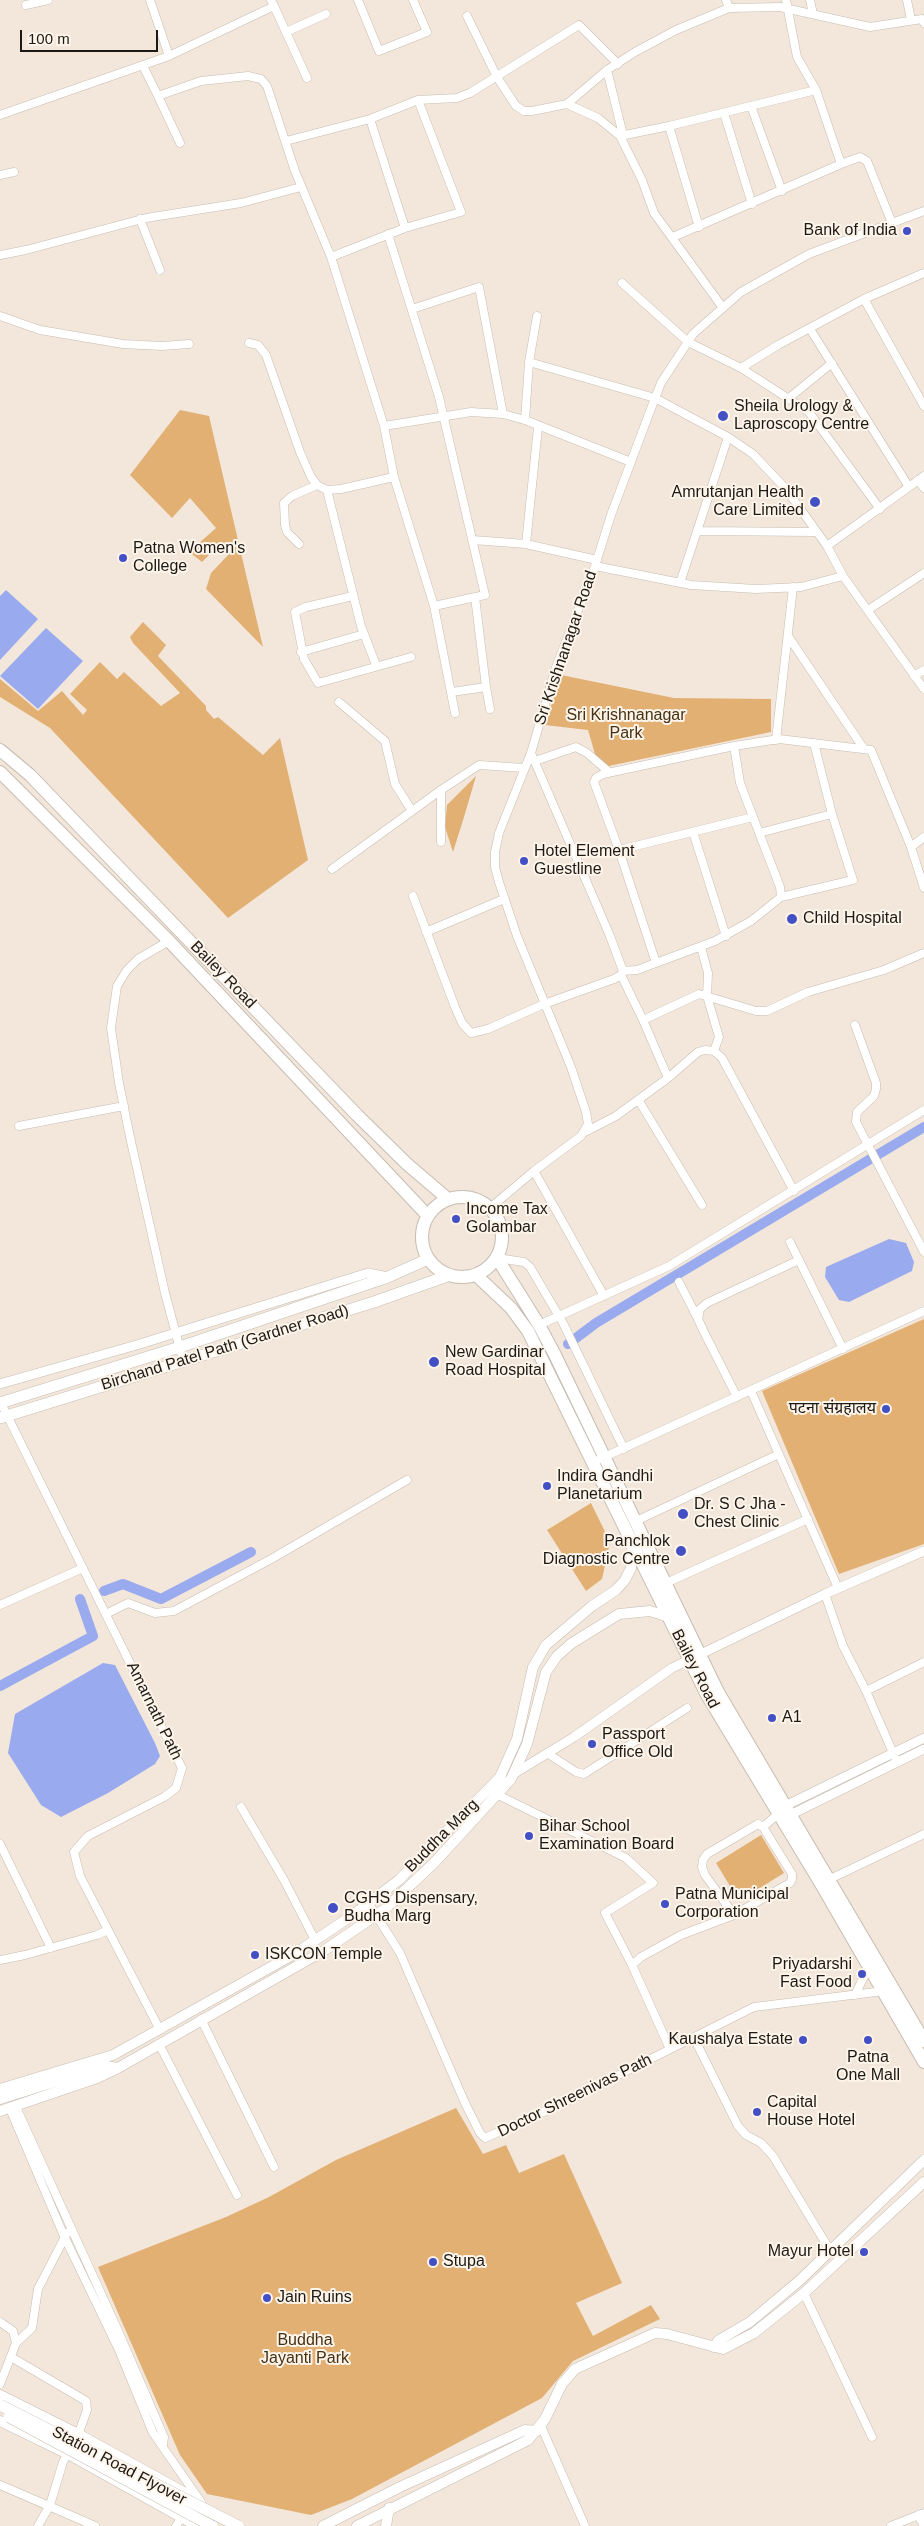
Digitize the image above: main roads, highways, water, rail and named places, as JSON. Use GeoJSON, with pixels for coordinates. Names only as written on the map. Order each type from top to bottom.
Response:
{"type":"FeatureCollection","features":[{"type":"Feature","properties":{"kind":"highway","name":"Bailey Road"},"geometry":{"type":"LineString","coordinates":[[0,750],[30,774],[357,1115],[421,1178],[448,1199]]}},
{"type":"Feature","properties":{"kind":"highway"},"geometry":{"type":"LineString","coordinates":[[0,772],[169,941],[428,1216]]}},
{"type":"Feature","properties":{"kind":"highway"},"geometry":{"type":"LineString","coordinates":[[457,1197],[475,1199],[490,1208],[500,1223],[502,1232],[497,1258],[491,1265],[476,1275],[468,1277],[450,1275],[441,1271],[428,1259],[422,1242],[422,1233],[428,1216],[433,1209],[448,1199],[457,1197]]}},
{"type":"Feature","properties":{"kind":"highway","name":"Bailey Road"},"geometry":{"type":"LineString","coordinates":[[497,1258],[539,1324],[599,1459],[632,1541],[669,1617],[718,1692],[786,1811],[869,1966],[924,2062]]}},
{"type":"Feature","properties":{"kind":"highway","name":"Bailey Road"},"geometry":{"type":"LineString","coordinates":[[476,1275],[511,1308],[528,1331],[599,1459],[636,1521],[666,1583],[694,1657]]}},
{"type":"Feature","properties":{"kind":"highway","name":"Bailey Road"},"geometry":{"type":"LineString","coordinates":[[786,1811],[830,1879],[924,2041]]}},
{"type":"Feature","properties":{"kind":"main road","name":"Birchand Patel Path (Gardner Road)"},"geometry":{"type":"LineString","coordinates":[[1,1403],[180,1347],[388,1277],[428,1259]]}},
{"type":"Feature","properties":{"kind":"main road","name":"Birchand Patel Path (Gardner Road)"},"geometry":{"type":"LineString","coordinates":[[4,1417],[374,1302],[450,1275]]}},
{"type":"Feature","properties":{"kind":"main road","name":"Buddha Marg"},"geometry":{"type":"LineString","coordinates":[[9,2109],[97,2078],[118,2068],[325,1950],[376,1914],[434,1863],[493,1792],[517,1739],[527,1687],[533,1667],[541,1652],[546,1645],[592,1606],[616,1590],[625,1580],[631,1568],[632,1541]]}},
{"type":"Feature","properties":{"kind":"main road","name":"Buddha Marg"},"geometry":{"type":"LineString","coordinates":[[113,2055],[160,2030],[315,1940],[369,1904],[399,1880],[515,1773],[527,1744],[546,1672],[557,1656],[572,1643],[619,1614],[650,1611],[669,1617]]}},
{"type":"Feature","properties":{"kind":"main road"},"geometry":{"type":"LineString","coordinates":[[100,2068],[113,2055]]}},
{"type":"Feature","properties":{"kind":"main road"},"geometry":{"type":"LineString","coordinates":[[0,2089],[113,2055]]}},
{"type":"Feature","properties":{"kind":"main road"},"geometry":{"type":"LineString","coordinates":[[0,2099],[100,2068],[118,2068]]}},
{"type":"Feature","properties":{"kind":"main road"},"geometry":{"type":"LineString","coordinates":[[714,2347],[719,2340],[735,2332],[775,2302],[831,2252],[924,2160]]}},
{"type":"Feature","properties":{"kind":"main road"},"geometry":{"type":"LineString","coordinates":[[357,2526],[389,2508],[528,2440],[539,2428],[567,2376],[575,2369],[655,2333],[667,2334],[723,2349],[754,2333],[804,2293],[924,2182]]}},
{"type":"Feature","properties":{"kind":"main road"},"geometry":{"type":"LineString","coordinates":[[0,2395],[78,2434],[201,2502],[231,2526]]}},
{"type":"Feature","properties":{"kind":"main road","name":"Station Road Flyover"},"geometry":{"type":"LineString","coordinates":[[0,2405],[238,2526]]}},
{"type":"Feature","properties":{"kind":"main road","name":"Station Road Flyover"},"geometry":{"type":"LineString","coordinates":[[0,2414],[212,2526]]}},
{"type":"Feature","properties":{"kind":"main road"},"geometry":{"type":"LineString","coordinates":[[0,2422],[68,2454],[179,2522],[196,2526]]}},
{"type":"Feature","properties":{"kind":"main road"},"geometry":{"type":"LineString","coordinates":[[323,2526],[400,2487],[525,2430],[539,2428]]}},
{"type":"Feature","properties":{"kind":"main road"},"geometry":{"type":"LineString","coordinates":[[386,2526],[389,2508]]}},
{"type":"Feature","properties":{"kind":"water"},"geometry":{"type":"Polygon","coordinates":[[[6,590],[38,619],[0,660],[0,596],[6,590]]]}},
{"type":"Feature","properties":{"kind":"water"},"geometry":{"type":"Polygon","coordinates":[[[46,628],[83,661],[38,709],[0,676],[46,628]]]}},
{"type":"Feature","properties":{"kind":"water"},"geometry":{"type":"Polygon","coordinates":[[[889,1239],[906,1243],[914,1262],[912,1271],[849,1302],[839,1300],[825,1277],[826,1267],[889,1239]]]}},
{"type":"Feature","properties":{"kind":"water"},"geometry":{"type":"Polygon","coordinates":[[[103,1663],[115,1665],[160,1756],[155,1764],[108,1793],[61,1817],[41,1805],[8,1753],[15,1714],[103,1663]]]}},
{"type":"Feature","properties":{"kind":"waterway"},"geometry":{"type":"LineString","coordinates":[[568,1344],[596,1323],[924,1127]]}},
{"type":"Feature","properties":{"kind":"waterway"},"geometry":{"type":"LineString","coordinates":[[104,1591],[123,1584],[161,1599],[251,1552]]}},
{"type":"Feature","properties":{"kind":"waterway"},"geometry":{"type":"LineString","coordinates":[[0,1686],[93,1636],[80,1599]]}},
{"type":"Feature","properties":{"kind":"place","name":"Bank of India"},"geometry":{"type":"Point","coordinates":[907,231]}},
{"type":"Feature","properties":{"kind":"place","name":"Sheila Urology & Laproscopy Centre"},"geometry":{"type":"Point","coordinates":[723,416]}},
{"type":"Feature","properties":{"kind":"place","name":"Amrutanjan Health Care Limited"},"geometry":{"type":"Point","coordinates":[815,502]}},
{"type":"Feature","properties":{"kind":"place","name":"Patna Women's College"},"geometry":{"type":"Point","coordinates":[123,558]}},
{"type":"Feature","properties":{"kind":"place","name":"Hotel Element Guestline"},"geometry":{"type":"Point","coordinates":[524,861]}},
{"type":"Feature","properties":{"kind":"place","name":"Child Hospital"},"geometry":{"type":"Point","coordinates":[792,919]}},
{"type":"Feature","properties":{"kind":"place","name":"Income Tax Golambar"},"geometry":{"type":"Point","coordinates":[456,1219]}},
{"type":"Feature","properties":{"kind":"place","name":"New Gardinar Road Hospital"},"geometry":{"type":"Point","coordinates":[434,1362]}},
{"type":"Feature","properties":{"kind":"place","name":"पटना संग्रहालय"},"geometry":{"type":"Point","coordinates":[886,1409]}},
{"type":"Feature","properties":{"kind":"place","name":"Indira Gandhi Planetarium"},"geometry":{"type":"Point","coordinates":[547,1486]}},
{"type":"Feature","properties":{"kind":"place","name":"Dr. S C Jha - Chest Clinic"},"geometry":{"type":"Point","coordinates":[683,1514]}},
{"type":"Feature","properties":{"kind":"place","name":"Panchlok Diagnostic Centre"},"geometry":{"type":"Point","coordinates":[681,1551]}},
{"type":"Feature","properties":{"kind":"place","name":"A1"},"geometry":{"type":"Point","coordinates":[772,1718]}},
{"type":"Feature","properties":{"kind":"place","name":"Passport Office Old"},"geometry":{"type":"Point","coordinates":[592,1744]}},
{"type":"Feature","properties":{"kind":"place","name":"Bihar School Examination Board"},"geometry":{"type":"Point","coordinates":[529,1836]}},
{"type":"Feature","properties":{"kind":"place","name":"Patna Municipal Corporation"},"geometry":{"type":"Point","coordinates":[665,1904]}},
{"type":"Feature","properties":{"kind":"place","name":"CGHS Dispensary, Budha Marg"},"geometry":{"type":"Point","coordinates":[333,1908]}},
{"type":"Feature","properties":{"kind":"place","name":"ISKCON Temple"},"geometry":{"type":"Point","coordinates":[255,1955]}},
{"type":"Feature","properties":{"kind":"place","name":"Priyadarshi Fast Food"},"geometry":{"type":"Point","coordinates":[862,1974]}},
{"type":"Feature","properties":{"kind":"place","name":"Kaushalya Estate"},"geometry":{"type":"Point","coordinates":[803,2040]}},
{"type":"Feature","properties":{"kind":"place","name":"Patna One Mall"},"geometry":{"type":"Point","coordinates":[868,2040]}},
{"type":"Feature","properties":{"kind":"place","name":"Capital House Hotel"},"geometry":{"type":"Point","coordinates":[757,2112]}},
{"type":"Feature","properties":{"kind":"place","name":"Mayur Hotel"},"geometry":{"type":"Point","coordinates":[864,2252]}},
{"type":"Feature","properties":{"kind":"place","name":"Stupa"},"geometry":{"type":"Point","coordinates":[433,2262]}},
{"type":"Feature","properties":{"kind":"place","name":"Jain Ruins"},"geometry":{"type":"Point","coordinates":[267,2298]}},
{"type":"Feature","properties":{"kind":"park label","name":"Sri Krishnanagar Park"},"geometry":{"type":"Point","coordinates":[626,725]}},
{"type":"Feature","properties":{"kind":"park label","name":"Buddha Jayanti Park"},"geometry":{"type":"Point","coordinates":[305,2350]}}]}
